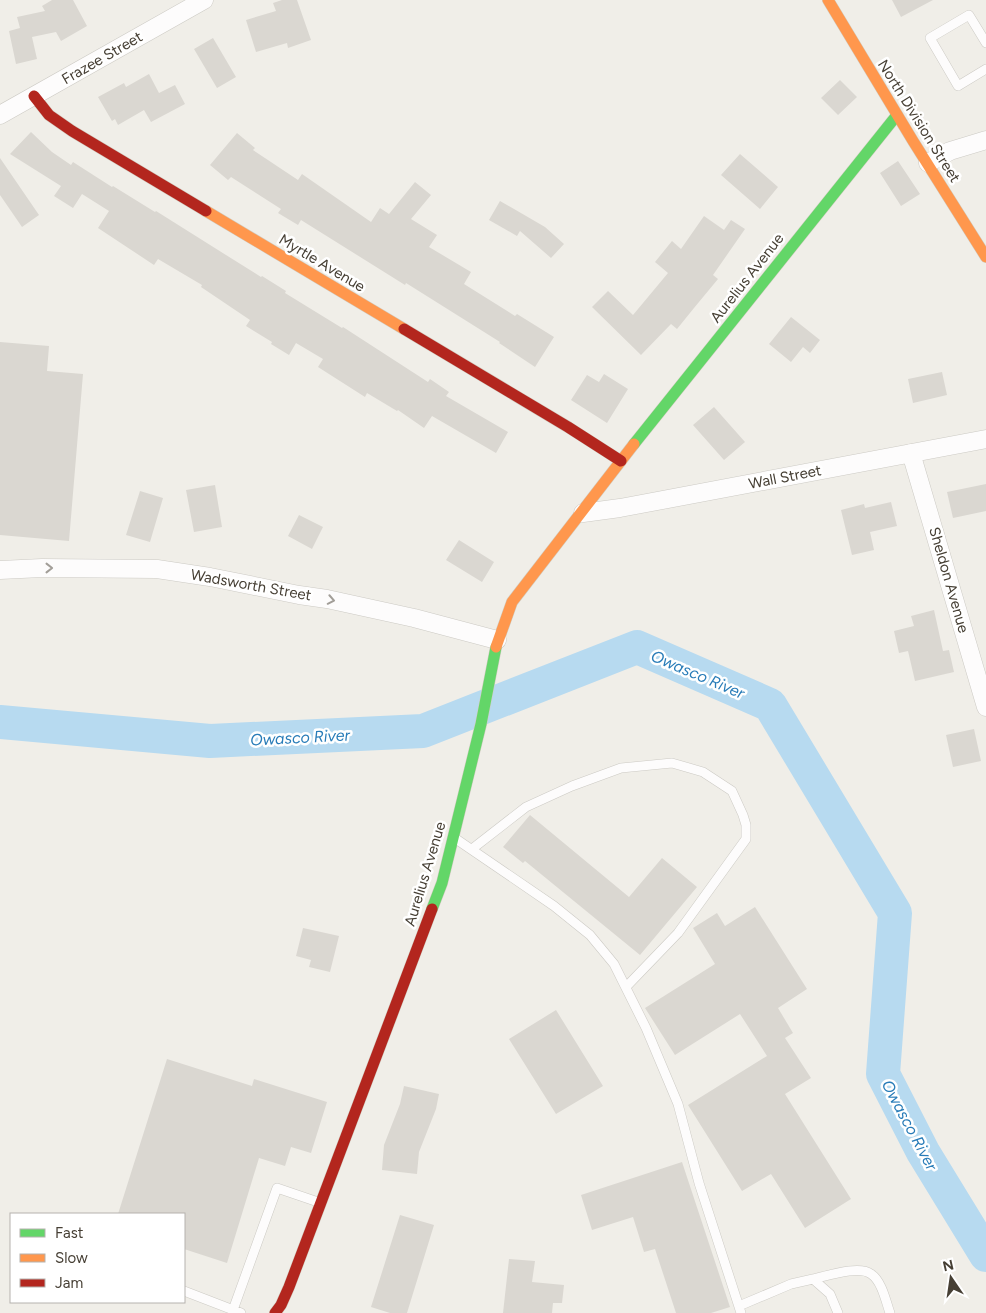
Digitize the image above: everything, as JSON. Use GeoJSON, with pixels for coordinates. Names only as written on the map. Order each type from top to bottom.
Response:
{"type":"FeatureCollection","features":[{"type":"Feature","properties":{"kind":"street","name":"Frazee Street"},"geometry":{"type":"LineString","coordinates":[[0,115],[204,0]]}},
{"type":"Feature","properties":{"kind":"street","name":"North Division Street"},"geometry":{"type":"LineString","coordinates":[[828,0],[986,257]]}},
{"type":"Feature","properties":{"kind":"street","name":"Myrtle Avenue"},"geometry":{"type":"LineString","coordinates":[[34,96],[49,116],[72,131],[622,461]]}},
{"type":"Feature","properties":{"kind":"street","name":"Aurelius Avenue"},"geometry":{"type":"LineString","coordinates":[[275,1313],[290,1287],[442,883],[481,724],[495,648],[512,602],[897,115]]}},
{"type":"Feature","properties":{"kind":"street"},"geometry":{"type":"LineString","coordinates":[[928,163],[950,151],[986,140]]}},
{"type":"Feature","properties":{"kind":"street","name":"Wall Street"},"geometry":{"type":"LineString","coordinates":[[583,513],[620,508],[986,439]]}},
{"type":"Feature","properties":{"kind":"street","name":"Sheldon Avenue"},"geometry":{"type":"LineString","coordinates":[[911,453],[986,707]]}},
{"type":"Feature","properties":{"kind":"street","name":"Wadsworth Street"},"geometry":{"type":"LineString","coordinates":[[0,570],[42,568],[157,569],[210,577],[414,618],[495,648]]}},
{"type":"Feature","properties":{"kind":"lane"},"geometry":{"type":"LineString","coordinates":[[986,43],[969,15],[930,38],[958,86],[986,69]]}},
{"type":"Feature","properties":{"kind":"lane"},"geometry":{"type":"LineString","coordinates":[[472,850],[526,807],[572,786],[621,768],[672,763],[703,772],[732,791],[743,814],[746,825],[746,839],[678,933],[626,987]]}},
{"type":"Feature","properties":{"kind":"lane"},"geometry":{"type":"LineString","coordinates":[[454,837],[554,906],[590,935],[614,964],[646,1028],[678,1104],[700,1183],[740,1310],[791,1284],[855,1270],[871,1273],[878,1282],[890,1313]]}},
{"type":"Feature","properties":{"kind":"lane"},"geometry":{"type":"LineString","coordinates":[[185,1290],[237,1312],[277,1188],[321,1203]]}},
{"type":"Feature","properties":{"kind":"lane"},"geometry":{"type":"LineString","coordinates":[[813,1279],[830,1294],[838,1313]]}},
{"type":"Feature","properties":{"kind":"building"},"geometry":{"type":"Polygon","coordinates":[[[52,0],[73,0],[87,26],[61,41],[56,32],[32,37],[37,59],[16,64],[9,31],[20,28],[17,17],[45,11],[42,6],[52,0]]]}},
{"type":"Feature","properties":{"kind":"building"},"geometry":{"type":"Polygon","coordinates":[[[282,0],[297,0],[311,40],[288,48],[287,43],[256,52],[246,20],[276,11],[273,3],[282,0]]]}},
{"type":"Feature","properties":{"kind":"building"},"geometry":{"type":"Polygon","coordinates":[[[892,0],[933,0],[901,17],[892,0]]]}},
{"type":"Feature","properties":{"kind":"building"},"geometry":{"type":"Polygon","coordinates":[[[213,38],[236,77],[217,88],[194,49],[213,38]]]}},
{"type":"Feature","properties":{"kind":"building"},"geometry":{"type":"Polygon","coordinates":[[[149,74],[159,93],[175,85],[185,104],[151,122],[144,110],[118,125],[115,119],[112,121],[98,97],[124,83],[126,87],[149,74]]]}},
{"type":"Feature","properties":{"kind":"building"},"geometry":{"type":"Polygon","coordinates":[[[840,80],[857,97],[838,115],[821,98],[840,80]]]}},
{"type":"Feature","properties":{"kind":"building"},"geometry":{"type":"Polygon","coordinates":[[[31,132],[52,152],[71,165],[73,162],[112,187],[156,211],[428,382],[430,379],[449,392],[446,396],[508,432],[496,453],[432,416],[424,428],[398,410],[367,393],[365,397],[318,367],[323,359],[296,343],[289,355],[246,326],[250,320],[201,287],[202,285],[158,259],[154,265],[98,228],[109,211],[82,194],[73,208],[54,196],[61,186],[10,154],[31,132]]]}},
{"type":"Feature","properties":{"kind":"building"},"geometry":{"type":"Polygon","coordinates":[[[237,133],[255,148],[253,150],[298,180],[302,174],[371,222],[380,208],[389,214],[415,182],[431,195],[411,219],[437,235],[429,247],[471,272],[464,284],[515,316],[517,314],[554,337],[535,367],[500,342],[406,283],[405,285],[301,220],[298,225],[278,213],[281,209],[231,177],[228,180],[210,165],[237,133]]]}},
{"type":"Feature","properties":{"kind":"building"},"geometry":{"type":"Polygon","coordinates":[[[740,154],[778,187],[760,209],[721,175],[740,154]]]}},
{"type":"Feature","properties":{"kind":"building"},"geometry":{"type":"Polygon","coordinates":[[[0,158],[39,215],[22,227],[0,195],[0,158]]]}},
{"type":"Feature","properties":{"kind":"building"},"geometry":{"type":"Polygon","coordinates":[[[898,161],[920,194],[901,206],[880,173],[898,161]]]}},
{"type":"Feature","properties":{"kind":"building"},"geometry":{"type":"Polygon","coordinates":[[[500,201],[545,227],[564,244],[551,258],[520,231],[517,236],[489,220],[500,201]]]}},
{"type":"Feature","properties":{"kind":"building"},"geometry":{"type":"Polygon","coordinates":[[[704,216],[724,230],[731,220],[745,229],[713,275],[718,279],[677,329],[671,324],[641,355],[592,307],[608,291],[633,315],[668,273],[655,262],[672,241],[681,249],[704,216]]]}},
{"type":"Feature","properties":{"kind":"building"},"geometry":{"type":"Polygon","coordinates":[[[791,317],[820,340],[810,353],[803,347],[791,362],[769,344],[791,317]]]}},
{"type":"Feature","properties":{"kind":"building"},"geometry":{"type":"Polygon","coordinates":[[[0,342],[49,346],[47,371],[83,374],[69,541],[0,535],[0,342]]]}},
{"type":"Feature","properties":{"kind":"building"},"geometry":{"type":"Polygon","coordinates":[[[942,372],[947,395],[913,403],[908,379],[942,372]]]}},
{"type":"Feature","properties":{"kind":"building"},"geometry":{"type":"Polygon","coordinates":[[[604,374],[628,389],[607,423],[571,400],[587,375],[599,382],[604,374]]]}},
{"type":"Feature","properties":{"kind":"building"},"geometry":{"type":"Polygon","coordinates":[[[714,407],[745,442],[724,460],[693,425],[714,407]]]}},
{"type":"Feature","properties":{"kind":"building"},"geometry":{"type":"Polygon","coordinates":[[[986,484],[986,511],[953,518],[947,492],[986,484]]]}},
{"type":"Feature","properties":{"kind":"building"},"geometry":{"type":"Polygon","coordinates":[[[215,485],[222,527],[194,532],[186,490],[215,485]]]}},
{"type":"Feature","properties":{"kind":"building"},"geometry":{"type":"Polygon","coordinates":[[[140,491],[163,498],[150,542],[126,535],[140,491]]]}},
{"type":"Feature","properties":{"kind":"building"},"geometry":{"type":"Polygon","coordinates":[[[891,502],[897,526],[870,532],[874,550],[852,555],[841,510],[864,504],[865,508],[891,502]]]}},
{"type":"Feature","properties":{"kind":"building"},"geometry":{"type":"Polygon","coordinates":[[[299,515],[323,527],[312,549],[288,536],[299,515]]]}},
{"type":"Feature","properties":{"kind":"building"},"geometry":{"type":"Polygon","coordinates":[[[459,540],[494,562],[482,582],[446,560],[459,540]]]}},
{"type":"Feature","properties":{"kind":"building"},"geometry":{"type":"Polygon","coordinates":[[[934,610],[943,651],[949,650],[954,672],[915,681],[908,651],[899,653],[894,631],[914,626],[911,616],[934,610]]]}},
{"type":"Feature","properties":{"kind":"building"},"geometry":{"type":"Polygon","coordinates":[[[974,729],[981,761],[953,767],[946,735],[974,729]]]}},
{"type":"Feature","properties":{"kind":"building"},"geometry":{"type":"Polygon","coordinates":[[[530,815],[629,897],[662,858],[697,887],[640,955],[525,861],[523,863],[503,847],[530,815]]]}},
{"type":"Feature","properties":{"kind":"building"},"geometry":{"type":"Polygon","coordinates":[[[755,907],[807,989],[778,1008],[793,1033],[785,1038],[811,1078],[785,1094],[851,1199],[805,1228],[771,1174],[742,1191],[688,1105],[767,1056],[740,1014],[675,1055],[645,1008],[715,964],[693,928],[717,913],[725,926],[755,907]]]}},
{"type":"Feature","properties":{"kind":"building"},"geometry":{"type":"Polygon","coordinates":[[[303,928],[339,936],[330,972],[309,967],[311,960],[296,956],[303,928]]]}},
{"type":"Feature","properties":{"kind":"building"},"geometry":{"type":"Polygon","coordinates":[[[556,1010],[603,1086],[556,1114],[509,1039],[556,1010]]]}},
{"type":"Feature","properties":{"kind":"building"},"geometry":{"type":"Polygon","coordinates":[[[167,1059],[252,1086],[254,1079],[327,1102],[311,1153],[291,1147],[285,1166],[259,1158],[227,1263],[185,1249],[185,1213],[118,1213],[167,1059]]]}},
{"type":"Feature","properties":{"kind":"building"},"geometry":{"type":"Polygon","coordinates":[[[404,1086],[439,1094],[436,1109],[419,1152],[417,1174],[382,1170],[384,1145],[400,1104],[404,1086]]]}},
{"type":"Feature","properties":{"kind":"building"},"geometry":{"type":"Polygon","coordinates":[[[682,1162],[730,1307],[711,1313],[676,1313],[655,1249],[644,1252],[633,1217],[592,1230],[581,1195],[682,1162]]]}},
{"type":"Feature","properties":{"kind":"building"},"geometry":{"type":"Polygon","coordinates":[[[400,1215],[434,1225],[407,1313],[390,1313],[371,1307],[400,1215]]]}},
{"type":"Feature","properties":{"kind":"building"},"geometry":{"type":"Polygon","coordinates":[[[509,1259],[535,1261],[532,1282],[564,1285],[562,1303],[553,1303],[552,1313],[503,1313],[509,1259]]]}},
{"type":"Feature","properties":{"kind":"waterway","name":"Owasco River"},"geometry":{"type":"LineString","coordinates":[[0,722],[210,741],[423,731],[637,647],[770,705],[895,913],[883,1074],[923,1152],[986,1255]]}},
{"type":"Feature","properties":{"kind":"traffic: fast"},"geometry":{"type":"LineString","coordinates":[[634,444],[897,115]]}},
{"type":"Feature","properties":{"kind":"traffic: fast"},"geometry":{"type":"LineString","coordinates":[[432,909],[442,883],[481,724],[496,647]]}},
{"type":"Feature","properties":{"kind":"traffic: slow"},"geometry":{"type":"LineString","coordinates":[[828,0],[986,257]]}},
{"type":"Feature","properties":{"kind":"traffic: slow"},"geometry":{"type":"LineString","coordinates":[[206,211],[404,329]]}},
{"type":"Feature","properties":{"kind":"traffic: slow"},"geometry":{"type":"LineString","coordinates":[[496,647],[512,602],[634,444]]}},
{"type":"Feature","properties":{"kind":"traffic: jam"},"geometry":{"type":"LineString","coordinates":[[34,96],[49,115],[72,131],[206,211]]}},
{"type":"Feature","properties":{"kind":"traffic: jam"},"geometry":{"type":"LineString","coordinates":[[404,329],[568,427],[621,461]]}},
{"type":"Feature","properties":{"kind":"traffic: jam"},"geometry":{"type":"LineString","coordinates":[[275,1313],[289,1287],[432,909]]}}]}
